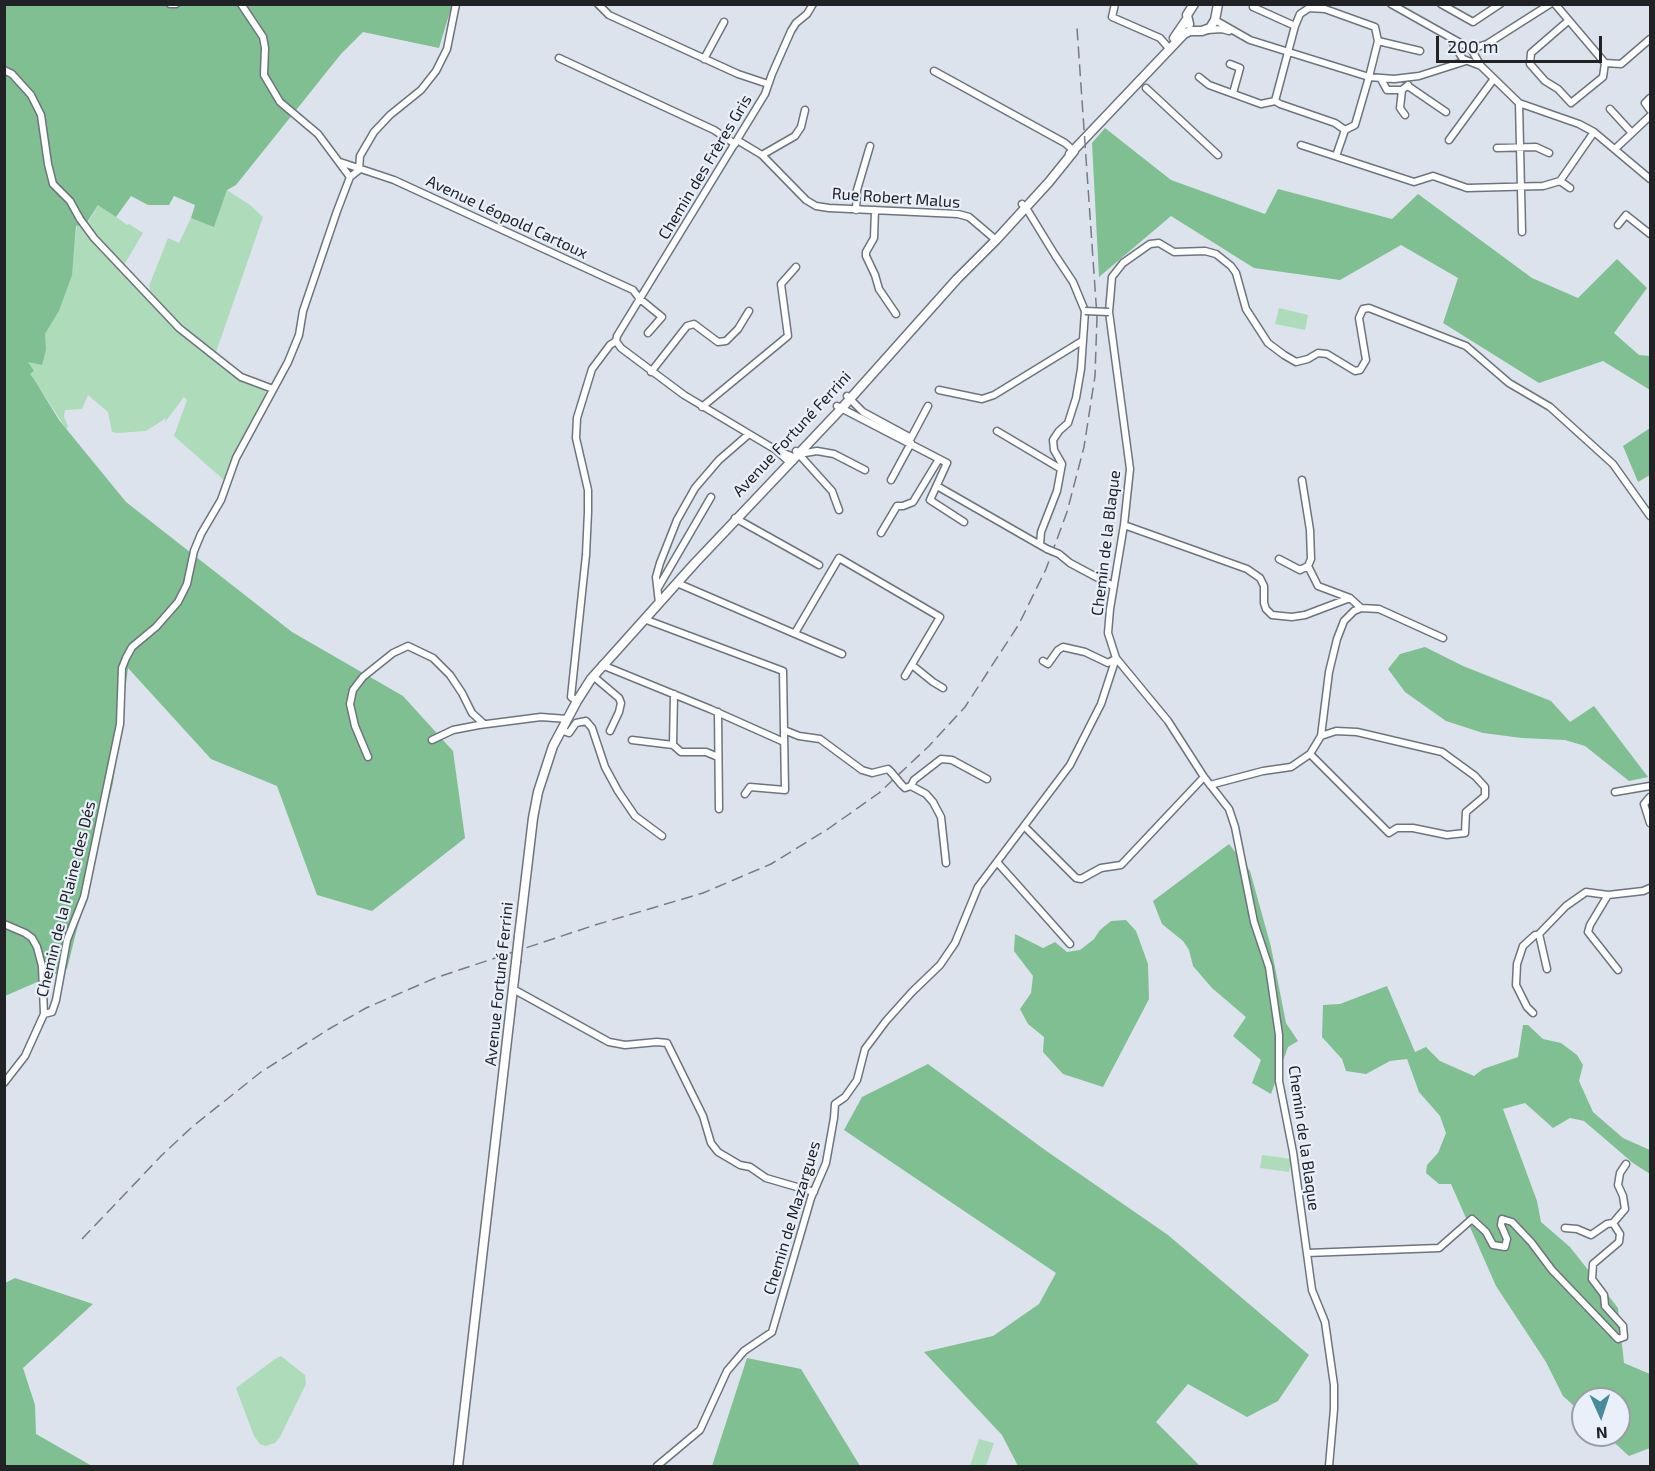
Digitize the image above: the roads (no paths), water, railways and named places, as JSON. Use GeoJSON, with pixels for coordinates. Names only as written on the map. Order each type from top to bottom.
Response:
{"type":"FeatureCollection","features":[{"type":"Feature","properties":{"kind":"main road","name":"Avenue Fortuné Ferrini"},"geometry":{"type":"LineString","coordinates":[[458,1464],[519,936],[538,792],[544,769],[561,730],[577,700],[602,665],[1103,119],[1180,32],[1187,19],[1188,11],[1194,4]]}},
{"type":"Feature","properties":{"kind":"main road"},"geometry":{"type":"LineString","coordinates":[[1208,4],[1215,17]]}},
{"type":"Feature","properties":{"kind":"main road"},"geometry":{"type":"LineString","coordinates":[[1215,17],[1218,4]]}},
{"type":"Feature","properties":{"kind":"main road","name":"Avenue Fortuné Ferrini"},"geometry":{"type":"LineString","coordinates":[[1103,119],[1184,34],[1202,30],[1215,17]]}},
{"type":"Feature","properties":{"kind":"main road"},"geometry":{"type":"LineString","coordinates":[[1187,19],[1191,27],[1202,30]]}},
{"type":"Feature","properties":{"kind":"street"},"geometry":{"type":"LineString","coordinates":[[170,4],[176,4]]}},
{"type":"Feature","properties":{"kind":"street"},"geometry":{"type":"LineString","coordinates":[[241,4],[262,37],[265,48],[264,75],[280,102],[318,134],[350,177],[359,170],[360,156],[374,132],[390,115],[421,90],[436,71],[447,49],[456,4]]}},
{"type":"Feature","properties":{"kind":"street"},"geometry":{"type":"LineString","coordinates":[[598,4],[609,15],[738,75],[768,84]]}},
{"type":"Feature","properties":{"kind":"street","name":"Chemin des Frères Gris"},"geometry":{"type":"LineString","coordinates":[[577,700],[571,697],[586,555],[588,489],[576,438],[577,418],[592,369],[610,345],[616,341],[765,94],[791,31],[813,4]]}},
{"type":"Feature","properties":{"kind":"street"},"geometry":{"type":"LineString","coordinates":[[1115,4],[1112,17],[1160,38],[1167,46]]}},
{"type":"Feature","properties":{"kind":"street"},"geometry":{"type":"LineString","coordinates":[[1255,4],[1253,8],[1295,26]]}},
{"type":"Feature","properties":{"kind":"street"},"geometry":{"type":"LineString","coordinates":[[1390,4],[1471,51],[1493,80],[1519,103],[1579,124],[1594,132],[1650,179]]}},
{"type":"Feature","properties":{"kind":"street"},"geometry":{"type":"LineString","coordinates":[[1441,4],[1473,22],[1500,4]]}},
{"type":"Feature","properties":{"kind":"street"},"geometry":{"type":"LineString","coordinates":[[1451,10],[1457,4]]}},
{"type":"Feature","properties":{"kind":"street"},"geometry":{"type":"LineString","coordinates":[[1450,65],[1461,54],[1487,44],[1550,4]]}},
{"type":"Feature","properties":{"kind":"street"},"geometry":{"type":"LineString","coordinates":[[1555,4],[1605,63],[1621,64],[1650,39]]}},
{"type":"Feature","properties":{"kind":"street"},"geometry":{"type":"LineString","coordinates":[[1275,101],[1295,26],[1304,10],[1325,7],[1375,27],[1378,41],[1370,77],[1355,125],[1345,130],[1336,156]]}},
{"type":"Feature","properties":{"kind":"street"},"geometry":{"type":"LineString","coordinates":[[1215,17],[1234,32],[1250,40],[1381,79],[1430,74],[1450,65],[1474,59],[1471,51]]}},
{"type":"Feature","properties":{"kind":"street"},"geometry":{"type":"LineString","coordinates":[[1568,21],[1531,53],[1530,63],[1545,81],[1558,89],[1571,103],[1603,77],[1605,63]]}},
{"type":"Feature","properties":{"kind":"street"},"geometry":{"type":"LineString","coordinates":[[704,59],[724,22]]}},
{"type":"Feature","properties":{"kind":"street"},"geometry":{"type":"LineString","coordinates":[[1202,30],[1222,29],[1234,32]]}},
{"type":"Feature","properties":{"kind":"street"},"geometry":{"type":"LineString","coordinates":[[1451,39],[1467,61],[1481,66]]}},
{"type":"Feature","properties":{"kind":"street"},"geometry":{"type":"LineString","coordinates":[[1378,41],[1420,51]]}},
{"type":"Feature","properties":{"kind":"street","name":"Rue Robert Malus"},"geometry":{"type":"LineString","coordinates":[[559,58],[714,130],[762,156],[806,200],[816,206],[958,214],[969,217],[995,238]]}},
{"type":"Feature","properties":{"kind":"street"},"geometry":{"type":"LineString","coordinates":[[1230,64],[1240,68],[1233,93]]}},
{"type":"Feature","properties":{"kind":"street"},"geometry":{"type":"LineString","coordinates":[[4,70],[12,74],[30,95],[41,115],[53,184],[70,201],[94,238],[179,328],[241,377],[273,389]]}},
{"type":"Feature","properties":{"kind":"street"},"geometry":{"type":"LineString","coordinates":[[934,71],[1065,143],[1074,151]]}},
{"type":"Feature","properties":{"kind":"street"},"geometry":{"type":"LineString","coordinates":[[1199,77],[1209,85],[1261,104],[1275,101],[1335,123],[1345,130]]}},
{"type":"Feature","properties":{"kind":"street"},"geometry":{"type":"LineString","coordinates":[[1405,115],[1400,108],[1407,78]]}},
{"type":"Feature","properties":{"kind":"street"},"geometry":{"type":"LineString","coordinates":[[1381,79],[1387,90],[1405,88],[1446,112]]}},
{"type":"Feature","properties":{"kind":"street"},"geometry":{"type":"LineString","coordinates":[[1449,140],[1493,80]]}},
{"type":"Feature","properties":{"kind":"street"},"geometry":{"type":"LineString","coordinates":[[1146,88],[1218,155]]}},
{"type":"Feature","properties":{"kind":"street"},"geometry":{"type":"LineString","coordinates":[[1650,98],[1645,104],[1650,110]]}},
{"type":"Feature","properties":{"kind":"street"},"geometry":{"type":"LineString","coordinates":[[1519,103],[1522,232]]}},
{"type":"Feature","properties":{"kind":"street"},"geometry":{"type":"LineString","coordinates":[[1610,109],[1632,133]]}},
{"type":"Feature","properties":{"kind":"street"},"geometry":{"type":"LineString","coordinates":[[762,156],[795,136],[801,127],[806,110]]}},
{"type":"Feature","properties":{"kind":"street"},"geometry":{"type":"LineString","coordinates":[[1616,149],[1650,116]]}},
{"type":"Feature","properties":{"kind":"street"},"geometry":{"type":"LineString","coordinates":[[1301,145],[1414,182],[1433,176],[1467,188],[1521,187],[1548,185],[1560,181],[1594,132]]}},
{"type":"Feature","properties":{"kind":"street"},"geometry":{"type":"LineString","coordinates":[[856,210],[857,190],[870,146]]}},
{"type":"Feature","properties":{"kind":"street"},"geometry":{"type":"LineString","coordinates":[[1497,148],[1536,147],[1549,153]]}},
{"type":"Feature","properties":{"kind":"street","name":"Avenue Léopold Cartoux"},"geometry":{"type":"LineString","coordinates":[[340,162],[394,180],[633,290],[640,299],[662,317],[648,333]]}},
{"type":"Feature","properties":{"kind":"street","name":"Chemin de la Plaine des Dés"},"geometry":{"type":"LineString","coordinates":[[4,1083],[25,1056],[44,1014],[50,1014],[54,1008],[67,940],[84,897],[120,724],[122,668],[132,647],[156,627],[178,602],[187,584],[194,551],[201,534],[221,500],[236,458],[288,362],[299,335],[303,311],[350,177]]}},
{"type":"Feature","properties":{"kind":"street"},"geometry":{"type":"LineString","coordinates":[[1560,181],[1570,188]]}},
{"type":"Feature","properties":{"kind":"street"},"geometry":{"type":"LineString","coordinates":[[1024,206],[1073,282],[1085,311],[1081,369],[1076,398],[1068,423],[1053,440],[1054,450],[1062,464],[1057,491],[1041,532],[1040,545]]}},
{"type":"Feature","properties":{"kind":"street"},"geometry":{"type":"LineString","coordinates":[[875,210],[874,238],[866,256],[879,289],[896,314]]}},
{"type":"Feature","properties":{"kind":"street"},"geometry":{"type":"LineString","coordinates":[[1618,225],[1626,215],[1650,234]]}},
{"type":"Feature","properties":{"kind":"street","name":"Chemin de la Blaque"},"geometry":{"type":"LineString","coordinates":[[1329,1467],[1334,1385],[1325,1322],[1312,1290],[1306,1253],[1293,1152],[1279,1081],[1279,1035],[1269,967],[1254,922],[1235,827],[1229,809],[1204,777],[1168,721],[1116,658],[1108,633],[1130,469],[1109,312],[1112,277],[1123,263],[1150,244],[1159,243],[1174,252],[1205,251],[1216,254],[1236,273],[1246,309],[1268,343],[1296,362],[1318,353],[1327,354],[1355,371],[1360,370],[1366,360],[1359,318],[1364,309],[1370,308],[1466,346],[1509,383],[1550,407],[1613,464],[1650,516]]}},
{"type":"Feature","properties":{"kind":"street"},"geometry":{"type":"LineString","coordinates":[[702,407],[788,336],[781,284],[796,267]]}},
{"type":"Feature","properties":{"kind":"street"},"geometry":{"type":"LineString","coordinates":[[651,372],[687,326],[694,324],[718,342],[726,341],[749,311]]}},
{"type":"Feature","properties":{"kind":"street"},"geometry":{"type":"LineString","coordinates":[[1085,311],[1109,312]]}},
{"type":"Feature","properties":{"kind":"street"},"geometry":{"type":"LineString","coordinates":[[616,341],[621,348],[651,372],[702,407],[776,450],[793,456],[832,491],[839,510]]}},
{"type":"Feature","properties":{"kind":"street"},"geometry":{"type":"LineString","coordinates":[[939,390],[982,399],[994,395],[1082,341]]}},
{"type":"Feature","properties":{"kind":"street"},"geometry":{"type":"LineString","coordinates":[[848,398],[863,412],[911,438],[928,406]]}},
{"type":"Feature","properties":{"kind":"street"},"geometry":{"type":"LineString","coordinates":[[839,408],[947,463],[930,500],[964,522]]}},
{"type":"Feature","properties":{"kind":"street"},"geometry":{"type":"LineString","coordinates":[[997,431],[1061,469]]}},
{"type":"Feature","properties":{"kind":"street"},"geometry":{"type":"LineString","coordinates":[[659,603],[656,577],[677,520],[695,488],[718,460],[749,434]]}},
{"type":"Feature","properties":{"kind":"street"},"geometry":{"type":"LineString","coordinates":[[891,480],[911,443]]}},
{"type":"Feature","properties":{"kind":"street"},"geometry":{"type":"LineString","coordinates":[[793,456],[817,451],[834,454],[865,470]]}},
{"type":"Feature","properties":{"kind":"street"},"geometry":{"type":"LineString","coordinates":[[881,533],[897,506],[913,502],[939,459]]}},
{"type":"Feature","properties":{"kind":"street"},"geometry":{"type":"LineString","coordinates":[[1279,559],[1300,570],[1308,566],[1311,559],[1312,548],[1302,480]]}},
{"type":"Feature","properties":{"kind":"street"},"geometry":{"type":"LineString","coordinates":[[937,486],[1113,586]]}},
{"type":"Feature","properties":{"kind":"street"},"geometry":{"type":"LineString","coordinates":[[657,589],[711,497]]}},
{"type":"Feature","properties":{"kind":"street"},"geometry":{"type":"LineString","coordinates":[[736,519],[819,566]]}},
{"type":"Feature","properties":{"kind":"street"},"geometry":{"type":"LineString","coordinates":[[1124,525],[1247,569],[1260,578],[1264,586],[1264,603],[1272,615],[1292,617],[1305,615],[1350,598]]}},
{"type":"Feature","properties":{"kind":"street"},"geometry":{"type":"LineString","coordinates":[[795,633],[838,558],[940,617],[905,676]]}},
{"type":"Feature","properties":{"kind":"street"},"geometry":{"type":"LineString","coordinates":[[1308,566],[1317,586],[1350,598],[1361,608]]}},
{"type":"Feature","properties":{"kind":"street"},"geometry":{"type":"LineString","coordinates":[[677,584],[842,654]]}},
{"type":"Feature","properties":{"kind":"street"},"geometry":{"type":"LineString","coordinates":[[1210,785],[1263,771],[1291,767],[1310,754],[1322,736],[1329,672],[1337,639],[1344,621],[1354,611],[1361,608],[1379,609],[1443,638]]}},
{"type":"Feature","properties":{"kind":"street"},"geometry":{"type":"LineString","coordinates":[[644,620],[783,671],[785,790],[750,787],[745,794]]}},
{"type":"Feature","properties":{"kind":"street"},"geometry":{"type":"LineString","coordinates":[[368,757],[350,704],[353,690],[363,677],[393,652],[408,646],[433,658],[450,675],[472,714],[484,724]]}},
{"type":"Feature","properties":{"kind":"street"},"geometry":{"type":"LineString","coordinates":[[1043,661],[1048,664],[1063,647],[1085,652],[1108,663],[1116,658]]}},
{"type":"Feature","properties":{"kind":"street","name":"Chemin de Mazargues"},"geometry":{"type":"LineString","coordinates":[[657,1467],[700,1430],[727,1371],[744,1351],[772,1332],[814,1191],[826,1163],[835,1104],[845,1096],[857,1080],[866,1049],[886,1021],[940,965],[955,943],[978,887],[1070,765],[1101,704],[1116,658]]}},
{"type":"Feature","properties":{"kind":"street"},"geometry":{"type":"LineString","coordinates":[[602,665],[718,712],[784,742]]}},
{"type":"Feature","properties":{"kind":"street"},"geometry":{"type":"LineString","coordinates":[[912,665],[943,687]]}},
{"type":"Feature","properties":{"kind":"street"},"geometry":{"type":"LineString","coordinates":[[594,676],[619,698],[621,703],[620,711],[609,731]]}},
{"type":"Feature","properties":{"kind":"street"},"geometry":{"type":"LineString","coordinates":[[673,745],[674,694]]}},
{"type":"Feature","properties":{"kind":"street"},"geometry":{"type":"LineString","coordinates":[[718,712],[719,809]]}},
{"type":"Feature","properties":{"kind":"street"},"geometry":{"type":"LineString","coordinates":[[432,740],[453,730],[484,724],[540,717],[567,719]]}},
{"type":"Feature","properties":{"kind":"street"},"geometry":{"type":"LineString","coordinates":[[561,730],[569,733],[576,723],[586,721],[592,728],[605,767],[618,791],[635,816],[662,836]]}},
{"type":"Feature","properties":{"kind":"street"},"geometry":{"type":"LineString","coordinates":[[784,730],[799,736],[820,739],[862,770],[872,773],[888,769],[905,788],[911,786],[927,794],[941,818],[946,863]]}},
{"type":"Feature","properties":{"kind":"street"},"geometry":{"type":"LineString","coordinates":[[1310,754],[1389,833],[1397,828],[1413,828],[1447,835],[1465,833],[1466,812],[1485,796],[1485,787],[1475,776],[1442,752],[1358,732],[1336,731],[1322,736]]}},
{"type":"Feature","properties":{"kind":"street"},"geometry":{"type":"LineString","coordinates":[[632,740],[673,745],[681,752],[706,752],[718,757]]}},
{"type":"Feature","properties":{"kind":"street"},"geometry":{"type":"LineString","coordinates":[[911,786],[914,780],[941,759],[952,760],[987,779]]}},
{"type":"Feature","properties":{"kind":"street"},"geometry":{"type":"LineString","coordinates":[[1024,826],[1076,878],[1081,879],[1101,868],[1121,865],[1204,777]]}},
{"type":"Feature","properties":{"kind":"street"},"geometry":{"type":"LineString","coordinates":[[1615,792],[1650,786]]}},
{"type":"Feature","properties":{"kind":"street"},"geometry":{"type":"LineString","coordinates":[[1650,797],[1644,804],[1650,823]]}},
{"type":"Feature","properties":{"kind":"street"},"geometry":{"type":"LineString","coordinates":[[997,862],[1070,944]]}},
{"type":"Feature","properties":{"kind":"street"},"geometry":{"type":"LineString","coordinates":[[1533,1013],[1527,1007],[1516,986],[1517,964],[1523,946],[1535,935],[1539,935],[1566,906],[1586,892],[1608,895],[1644,891],[1650,888]]}},
{"type":"Feature","properties":{"kind":"street"},"geometry":{"type":"LineString","coordinates":[[1608,895],[1588,932],[1618,970]]}},
{"type":"Feature","properties":{"kind":"street"},"geometry":{"type":"LineString","coordinates":[[4,924],[26,933],[37,947],[42,966],[44,1014]]}},
{"type":"Feature","properties":{"kind":"street"},"geometry":{"type":"LineString","coordinates":[[1539,935],[1547,969]]}},
{"type":"Feature","properties":{"kind":"street"},"geometry":{"type":"LineString","coordinates":[[513,989],[609,1042],[625,1046],[667,1043],[703,1116],[711,1143],[718,1152],[740,1165],[750,1167],[766,1178],[814,1191]]}},
{"type":"Feature","properties":{"kind":"street"},"geometry":{"type":"LineString","coordinates":[[1565,1228],[1577,1229],[1591,1235],[1607,1224],[1613,1223],[1625,1209],[1618,1185],[1620,1173],[1626,1164]]}},
{"type":"Feature","properties":{"kind":"street"},"geometry":{"type":"LineString","coordinates":[[1306,1253],[1439,1248],[1472,1219],[1486,1232],[1493,1245],[1505,1247],[1507,1239],[1501,1225],[1502,1219],[1512,1222],[1552,1270],[1618,1339],[1624,1337],[1623,1326],[1605,1306],[1604,1296],[1592,1279],[1593,1264],[1619,1242],[1620,1234],[1613,1223]]}},
{"type":"Feature","properties":{"kind":"railway"},"geometry":{"type":"LineString","coordinates":[[82,1239],[192,1127],[261,1072],[329,1029],[366,1008],[435,978],[595,925],[703,893],[771,864],[828,829],[879,793],[929,746],[965,707],[1019,624],[1046,569],[1067,512],[1084,447],[1095,376],[1097,317],[1077,28]]}}]}
